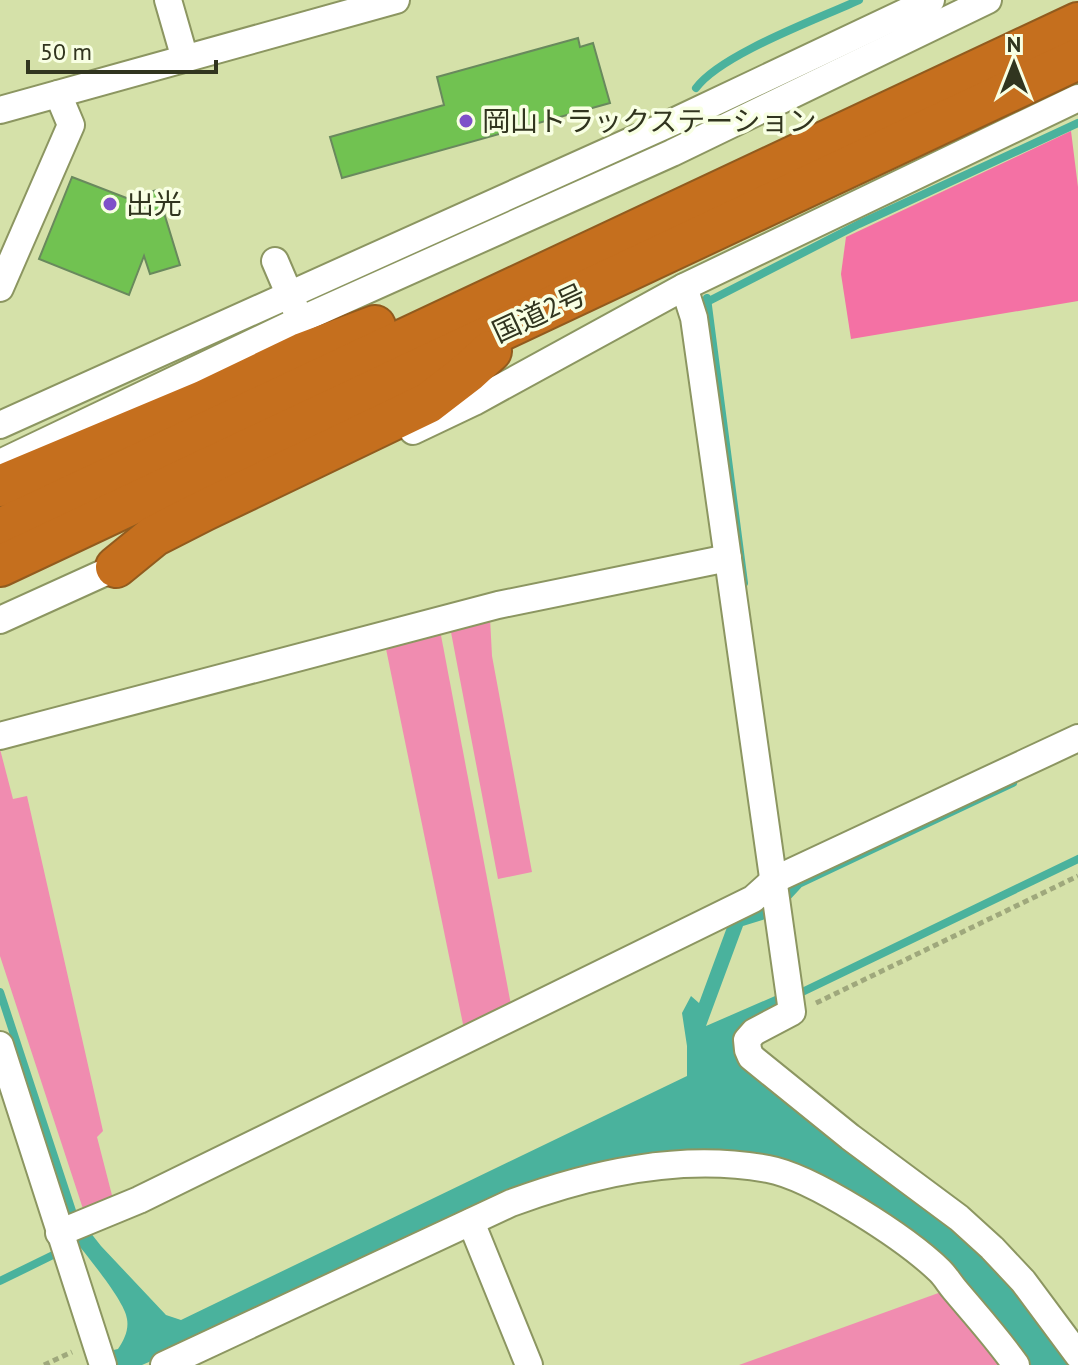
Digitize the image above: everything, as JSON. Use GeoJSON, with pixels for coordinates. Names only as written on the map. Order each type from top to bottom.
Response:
{"type":"FeatureCollection","features":[{"type":"Feature","properties":{"kind":"highway"},"geometry":{"type":"LineString","coordinates":[[1039,42],[1078,13]]}},
{"type":"Feature","properties":{"kind":"highway","name":"国道2号"},"geometry":{"type":"LineString","coordinates":[[0,529],[1078,23]]}},
{"type":"Feature","properties":{"kind":"highway","name":"国道2号"},"geometry":{"type":"LineString","coordinates":[[0,566],[1078,59]]}},
{"type":"Feature","properties":{"kind":"highway"},"geometry":{"type":"LineString","coordinates":[[0,486],[203,401],[303,353],[407,314],[464,310]]}},
{"type":"Feature","properties":{"kind":"highway"},"geometry":{"type":"LineString","coordinates":[[116,567],[154,536],[192,516],[428,403],[467,373],[526,319]]}},
{"type":"Feature","properties":{"kind":"street"},"geometry":{"type":"LineString","coordinates":[[168,0],[185,59]]}},
{"type":"Feature","properties":{"kind":"street"},"geometry":{"type":"LineString","coordinates":[[0,110],[396,0]]}},
{"type":"Feature","properties":{"kind":"street"},"geometry":{"type":"LineString","coordinates":[[0,463],[295,308],[673,122],[931,0]]}},
{"type":"Feature","properties":{"kind":"street"},"geometry":{"type":"LineString","coordinates":[[0,425],[672,153],[988,0]]}},
{"type":"Feature","properties":{"kind":"street"},"geometry":{"type":"LineString","coordinates":[[0,288],[71,125],[58,94]]}},
{"type":"Feature","properties":{"kind":"street"},"geometry":{"type":"LineString","coordinates":[[0,620],[474,402],[684,287],[1078,98]]}},
{"type":"Feature","properties":{"kind":"street"},"geometry":{"type":"LineString","coordinates":[[275,261],[295,308]]}},
{"type":"Feature","properties":{"kind":"street"},"geometry":{"type":"LineString","coordinates":[[684,287],[694,318],[728,558],[781,877],[790,1001],[747,1040],[751,1057],[850,1137],[959,1218],[992,1248],[1023,1281],[1078,1355]]}},
{"type":"Feature","properties":{"kind":"street"},"geometry":{"type":"LineString","coordinates":[[0,736],[498,605],[728,558]]}},
{"type":"Feature","properties":{"kind":"street"},"geometry":{"type":"LineString","coordinates":[[71,1228],[139,1200],[753,899],[781,877],[1078,738]]}},
{"type":"Feature","properties":{"kind":"street"},"geometry":{"type":"LineString","coordinates":[[0,1045],[71,1228],[102,1362]]}},
{"type":"Feature","properties":{"kind":"street"},"geometry":{"type":"LineString","coordinates":[[164,1365],[511,1203],[555,1187],[667,1164],[726,1163],[772,1169],[827,1193],[889,1231],[938,1269],[995,1334],[1016,1365]]}},
{"type":"Feature","properties":{"kind":"street"},"geometry":{"type":"LineString","coordinates":[[471,1222],[529,1365]]}},
{"type":"Feature","properties":{"kind":"path"},"geometry":{"type":"LineString","coordinates":[[790,1001],[807,1007],[1078,876]]}},
{"type":"Feature","properties":{"kind":"shaded area"},"geometry":{"type":"Polygon","coordinates":[[[1071,131],[1078,187],[1078,301],[851,339],[841,274],[846,237],[1071,131]]]}},
{"type":"Feature","properties":{"kind":"shaded area"},"geometry":{"type":"Polygon","coordinates":[[[490,618],[492,656],[532,872],[498,879],[450,627],[490,618]]]}},
{"type":"Feature","properties":{"kind":"shaded area"},"geometry":{"type":"Polygon","coordinates":[[[440,630],[512,1010],[464,1029],[385,644],[440,630]]]}},
{"type":"Feature","properties":{"kind":"shaded area"},"geometry":{"type":"Polygon","coordinates":[[[0,749],[13,799],[27,796],[103,1131],[97,1137],[114,1203],[85,1215],[0,956],[0,749]]]}},
{"type":"Feature","properties":{"kind":"shaded area"},"geometry":{"type":"Polygon","coordinates":[[[944,1291],[1005,1365],[739,1365],[944,1291]]]}},
{"type":"Feature","properties":{"kind":"water"},"geometry":{"type":"Polygon","coordinates":[[[770,903],[772,917],[743,926],[706,1026],[782,993],[787,1001],[740,1030],[1018,1291],[1074,1365],[1028,1365],[821,1177],[598,1170],[142,1365],[114,1365],[109,1351],[118,1349],[126,1335],[125,1311],[74,1239],[90,1232],[166,1315],[181,1320],[687,1076],[682,1013],[691,996],[699,1003],[730,919],[770,903]]]}},
{"type":"Feature","properties":{"kind":"building","name":"岡山トラックステーション"},"geometry":{"type":"Polygon","coordinates":[[[578,38],[580,47],[593,43],[610,103],[342,178],[330,137],[444,105],[437,77],[578,38]]]}},
{"type":"Feature","properties":{"kind":"building"},"geometry":{"type":"Polygon","coordinates":[[[72,177],[142,204],[139,195],[157,190],[180,265],[150,274],[144,256],[129,295],[39,259],[72,177]]]}},
{"type":"Feature","properties":{"kind":"waterway"},"geometry":{"type":"LineString","coordinates":[[696,88],[708,75],[748,50],[859,0]]}},
{"type":"Feature","properties":{"kind":"waterway"},"geometry":{"type":"LineString","coordinates":[[707,302],[859,224],[1078,123]]}},
{"type":"Feature","properties":{"kind":"waterway"},"geometry":{"type":"LineString","coordinates":[[707,298],[744,583]]}},
{"type":"Feature","properties":{"kind":"waterway"},"geometry":{"type":"LineString","coordinates":[[787,905],[786,898],[799,884],[1013,783]]}},
{"type":"Feature","properties":{"kind":"waterway"},"geometry":{"type":"LineString","coordinates":[[794,996],[1078,859]]}},
{"type":"Feature","properties":{"kind":"waterway"},"geometry":{"type":"LineString","coordinates":[[0,992],[76,1223]]}},
{"type":"Feature","properties":{"kind":"waterway"},"geometry":{"type":"LineString","coordinates":[[0,1281],[53,1255]]}},
{"type":"Feature","properties":{"kind":"place","name":"岡山トラックステーション"},"geometry":{"type":"Point","coordinates":[466,121]}},
{"type":"Feature","properties":{"kind":"place","name":"出光"},"geometry":{"type":"Point","coordinates":[110,204]}}]}
